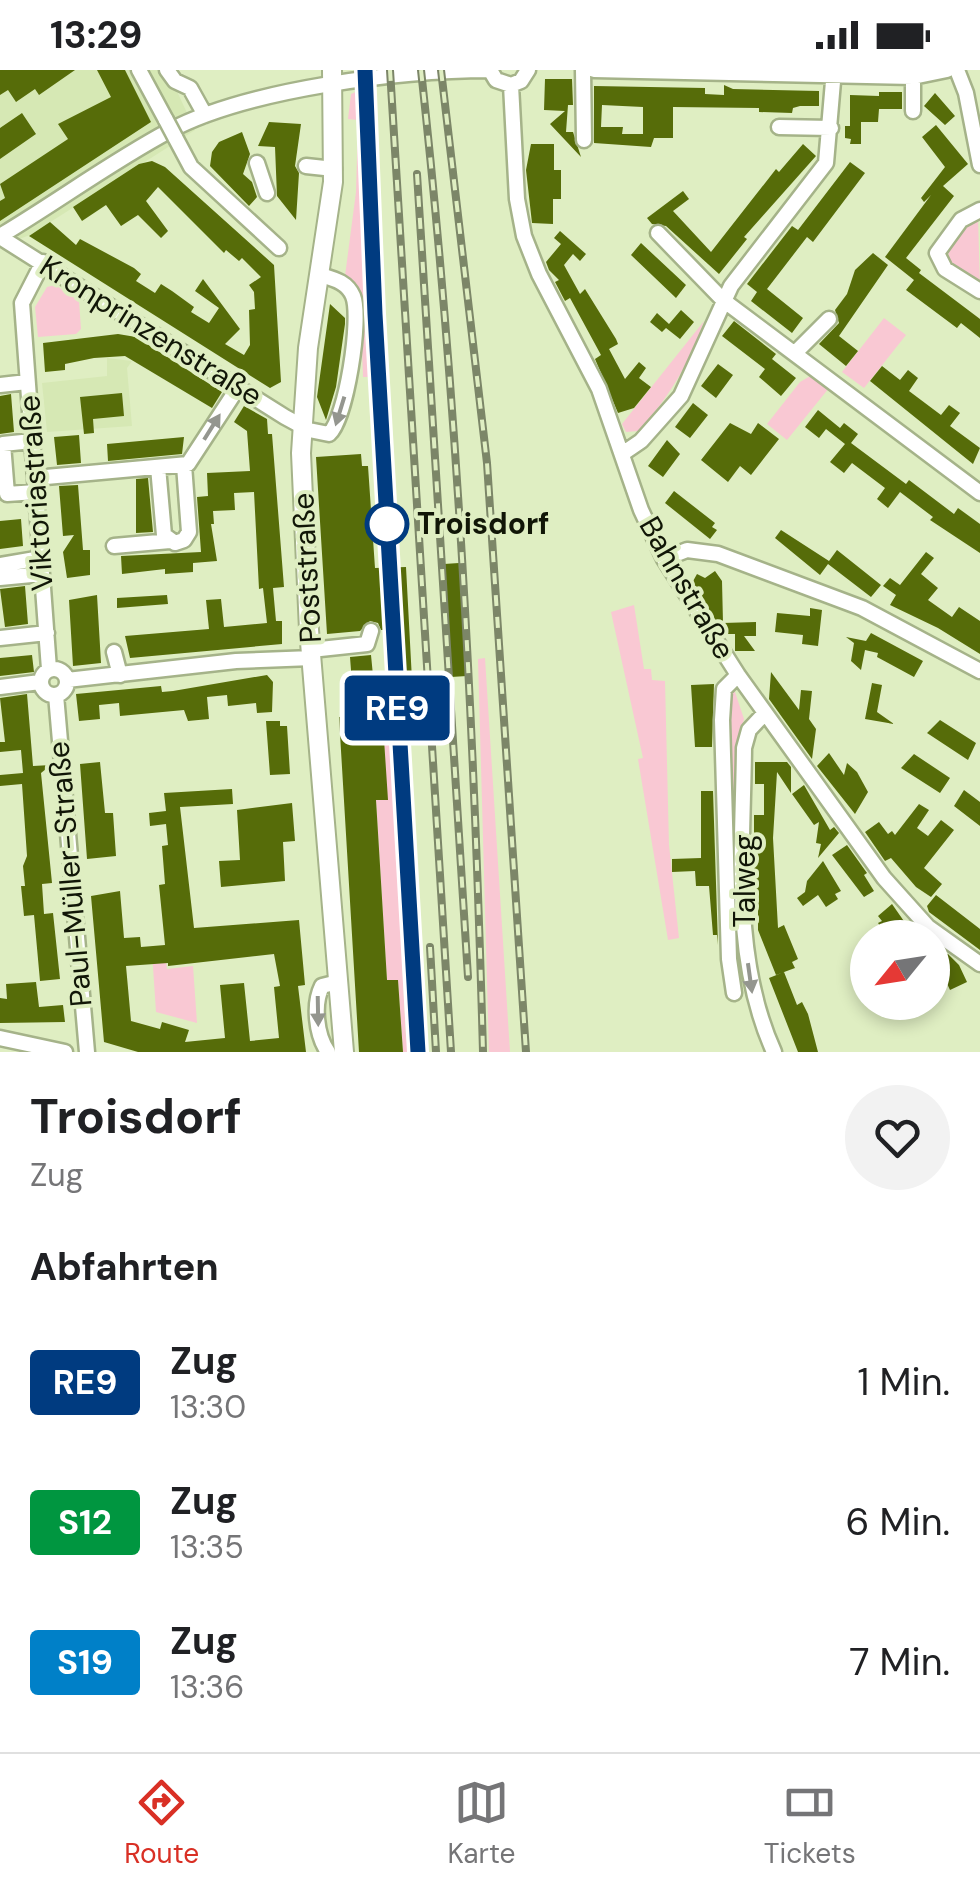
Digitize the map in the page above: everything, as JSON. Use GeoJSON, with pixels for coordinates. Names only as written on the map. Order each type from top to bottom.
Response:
{"type":"FeatureCollection","features":[{"type":"Feature","properties":{"kind":"main road","name":"Poststraße"},"geometry":{"type":"LineString","coordinates":[[332,77],[334,169],[300,426],[311,654],[344,1052]]}},
{"type":"Feature","properties":{"kind":"street"},"geometry":{"type":"LineString","coordinates":[[138,70],[166,120],[180,131]]}},
{"type":"Feature","properties":{"kind":"street"},"geometry":{"type":"LineString","coordinates":[[167,70],[175,81],[190,88],[206,116]]}},
{"type":"Feature","properties":{"kind":"street"},"geometry":{"type":"LineString","coordinates":[[0,236],[206,116],[332,77],[490,70],[500,83],[511,85],[521,81],[528,70]]}},
{"type":"Feature","properties":{"kind":"street"},"geometry":{"type":"LineString","coordinates":[[583,70],[584,140]]}},
{"type":"Feature","properties":{"kind":"street"},"geometry":{"type":"LineString","coordinates":[[594,70],[913,77],[947,70]]}},
{"type":"Feature","properties":{"kind":"street"},"geometry":{"type":"LineString","coordinates":[[957,70],[966,94],[980,164]]}},
{"type":"Feature","properties":{"kind":"street"},"geometry":{"type":"LineString","coordinates":[[622,454],[641,441],[680,396],[738,275],[822,170],[829,155],[834,73]]}},
{"type":"Feature","properties":{"kind":"street"},"geometry":{"type":"LineString","coordinates":[[913,77],[913,111]]}},
{"type":"Feature","properties":{"kind":"street","name":"Bahnstraße"},"geometry":{"type":"LineString","coordinates":[[511,85],[517,198],[524,236],[539,274],[600,389],[641,510],[664,559],[738,675],[908,908],[980,964]]}},
{"type":"Feature","properties":{"kind":"street"},"geometry":{"type":"LineString","coordinates":[[165,103],[180,131],[191,167],[279,248]]}},
{"type":"Feature","properties":{"kind":"street"},"geometry":{"type":"LineString","coordinates":[[779,127],[831,128]]}},
{"type":"Feature","properties":{"kind":"street"},"geometry":{"type":"LineString","coordinates":[[257,163],[267,193]]}},
{"type":"Feature","properties":{"kind":"street"},"geometry":{"type":"LineString","coordinates":[[306,166],[334,169]]}},
{"type":"Feature","properties":{"kind":"street"},"geometry":{"type":"LineString","coordinates":[[980,210],[961,220],[937,253],[945,269],[980,292]]}},
{"type":"Feature","properties":{"kind":"street"},"geometry":{"type":"LineString","coordinates":[[658,233],[723,300],[980,493]]}},
{"type":"Feature","properties":{"kind":"street","name":"Kronprinzenstraße"},"geometry":{"type":"LineString","coordinates":[[0,236],[300,426]]}},
{"type":"Feature","properties":{"kind":"street","name":"Viktoriastraße"},"geometry":{"type":"LineString","coordinates":[[43,262],[22,303],[50,669]]}},
{"type":"Feature","properties":{"kind":"street"},"geometry":{"type":"LineString","coordinates":[[300,426],[331,433],[344,403],[354,302],[346,286],[321,275]]}},
{"type":"Feature","properties":{"kind":"street"},"geometry":{"type":"LineString","coordinates":[[796,354],[829,318]]}},
{"type":"Feature","properties":{"kind":"street"},"geometry":{"type":"LineString","coordinates":[[0,385],[27,382]]}},
{"type":"Feature","properties":{"kind":"street"},"geometry":{"type":"LineString","coordinates":[[32,441],[3,444],[3,494],[35,485],[184,465],[192,460],[239,386]]}},
{"type":"Feature","properties":{"kind":"street"},"geometry":{"type":"LineString","coordinates":[[114,546],[180,542],[189,532],[184,465]]}},
{"type":"Feature","properties":{"kind":"street"},"geometry":{"type":"LineString","coordinates":[[158,466],[164,534],[170,542]]}},
{"type":"Feature","properties":{"kind":"street"},"geometry":{"type":"LineString","coordinates":[[664,559],[698,550],[754,567],[862,608],[980,671]]}},
{"type":"Feature","properties":{"kind":"street"},"geometry":{"type":"LineString","coordinates":[[0,565],[41,558]]}},
{"type":"Feature","properties":{"kind":"street"},"geometry":{"type":"LineString","coordinates":[[0,578],[42,574]]}},
{"type":"Feature","properties":{"kind":"street"},"geometry":{"type":"LineString","coordinates":[[67,680],[311,654],[367,644],[370,631]]}},
{"type":"Feature","properties":{"kind":"street"},"geometry":{"type":"LineString","coordinates":[[0,638],[46,633]]}},
{"type":"Feature","properties":{"kind":"street"},"geometry":{"type":"LineString","coordinates":[[114,652],[120,675]]}},
{"type":"Feature","properties":{"kind":"street"},"geometry":{"type":"LineString","coordinates":[[0,686],[40,682],[50,669],[62,672],[67,680],[64,690],[56,695],[45,692],[40,682]]}},
{"type":"Feature","properties":{"kind":"street","name":"Talweg"},"geometry":{"type":"LineString","coordinates":[[734,993],[729,959],[722,720],[724,689],[738,675]]}},
{"type":"Feature","properties":{"kind":"street","name":"Paul-Müller-Straße"},"geometry":{"type":"LineString","coordinates":[[56,695],[86,1052]]}},
{"type":"Feature","properties":{"kind":"street","name":"Talweg"},"geometry":{"type":"LineString","coordinates":[[765,713],[749,730],[744,748],[743,919],[754,1001],[774,1052]]}},
{"type":"Feature","properties":{"kind":"street"},"geometry":{"type":"LineString","coordinates":[[328,1052],[319,1028],[318,992],[322,986],[338,982]]}},
{"type":"Feature","properties":{"kind":"street"},"geometry":{"type":"LineString","coordinates":[[0,1038],[65,1052]]}},
{"type":"Feature","properties":{"kind":"shaded area"},"geometry":{"type":"Polygon","coordinates":[[[0,70],[167,70],[195,130],[30,235],[0,246],[0,70]]]}},
{"type":"Feature","properties":{"kind":"shaded area"},"geometry":{"type":"Polygon","coordinates":[[[360,90],[364,311],[372,377],[363,377],[360,292],[345,276],[356,192],[358,120],[348,119],[351,94],[360,90]]]}},
{"type":"Feature","properties":{"kind":"shaded area"},"geometry":{"type":"Polygon","coordinates":[[[978,217],[980,287],[958,271],[949,258],[952,243],[966,220],[978,217]]]}},
{"type":"Feature","properties":{"kind":"shaded area"},"geometry":{"type":"Polygon","coordinates":[[[55,285],[79,301],[81,329],[76,334],[38,337],[35,307],[47,287],[55,285]]]}},
{"type":"Feature","properties":{"kind":"shaded area"},"geometry":{"type":"Polygon","coordinates":[[[884,318],[906,335],[864,388],[842,372],[884,318]]]}},
{"type":"Feature","properties":{"kind":"shaded area"},"geometry":{"type":"Polygon","coordinates":[[[704,321],[669,393],[638,431],[626,432],[622,424],[704,321]]]}},
{"type":"Feature","properties":{"kind":"shaded area"},"geometry":{"type":"Polygon","coordinates":[[[107,358],[132,361],[127,368],[132,426],[47,432],[42,383],[107,376],[107,358]]]}},
{"type":"Feature","properties":{"kind":"shaded area"},"geometry":{"type":"Polygon","coordinates":[[[812,375],[829,388],[787,440],[767,424],[800,382],[812,375]]]}},
{"type":"Feature","properties":{"kind":"shaded area"},"geometry":{"type":"Polygon","coordinates":[[[634,605],[644,669],[651,669],[652,680],[665,681],[669,845],[679,938],[668,940],[638,759],[643,758],[611,612],[634,605]]]}},
{"type":"Feature","properties":{"kind":"shaded area"},"geometry":{"type":"Polygon","coordinates":[[[485,658],[510,1052],[489,1052],[478,659],[485,658]]]}},
{"type":"Feature","properties":{"kind":"shaded area"},"geometry":{"type":"Polygon","coordinates":[[[733,686],[744,719],[737,748],[737,946],[733,949],[727,693],[733,686]]]}},
{"type":"Feature","properties":{"kind":"shaded area"},"geometry":{"type":"Polygon","coordinates":[[[391,741],[406,1038],[410,1052],[403,1052],[398,980],[387,980],[376,800],[387,800],[384,742],[391,741]]]}},
{"type":"Feature","properties":{"kind":"shaded area"},"geometry":{"type":"Polygon","coordinates":[[[164,950],[167,969],[193,966],[197,1023],[156,1012],[152,952],[164,950]]]}},
{"type":"Feature","properties":{"kind":"building"},"geometry":{"type":"Polygon","coordinates":[[[0,70],[75,70],[39,95],[35,89],[16,102],[8,90],[0,95],[0,70]]]}},
{"type":"Feature","properties":{"kind":"building"},"geometry":{"type":"Polygon","coordinates":[[[97,70],[125,70],[151,122],[0,221],[0,201],[5,198],[0,184],[68,139],[58,124],[111,97],[97,70]]]}},
{"type":"Feature","properties":{"kind":"building"},"geometry":{"type":"Polygon","coordinates":[[[545,79],[572,79],[573,105],[568,105],[566,132],[573,132],[581,157],[550,124],[565,111],[544,110],[545,79]]]}},
{"type":"Feature","properties":{"kind":"building"},"geometry":{"type":"Polygon","coordinates":[[[724,85],[733,89],[819,91],[819,106],[800,106],[793,108],[792,113],[759,112],[759,108],[673,107],[673,138],[654,138],[651,147],[594,143],[594,86],[705,88],[705,94],[724,95],[724,85]],[[602,105],[601,127],[623,127],[622,134],[643,134],[643,107],[602,105]]]}},
{"type":"Feature","properties":{"kind":"building"},"geometry":{"type":"Polygon","coordinates":[[[879,92],[902,92],[902,109],[879,109],[878,122],[861,122],[861,144],[850,144],[851,139],[845,138],[845,126],[850,126],[850,95],[879,96],[879,92]]]}},
{"type":"Feature","properties":{"kind":"building"},"geometry":{"type":"Polygon","coordinates":[[[935,93],[955,116],[945,125],[924,106],[935,93]]]}},
{"type":"Feature","properties":{"kind":"building"},"geometry":{"type":"Polygon","coordinates":[[[22,113],[36,134],[0,159],[0,128],[22,113]]]}},
{"type":"Feature","properties":{"kind":"building"},"geometry":{"type":"Polygon","coordinates":[[[269,122],[301,124],[295,166],[299,173],[296,220],[277,196],[275,147],[258,146],[269,122]]]}},
{"type":"Feature","properties":{"kind":"building"},"geometry":{"type":"Polygon","coordinates":[[[936,125],[968,164],[943,186],[954,196],[906,258],[921,270],[919,273],[980,319],[980,338],[961,323],[957,328],[906,290],[914,280],[885,257],[931,195],[924,202],[921,198],[945,167],[922,137],[936,125]]]}},
{"type":"Feature","properties":{"kind":"building"},"geometry":{"type":"Polygon","coordinates":[[[242,132],[250,154],[243,174],[252,182],[257,197],[249,206],[210,166],[212,152],[219,142],[242,132]]]}},
{"type":"Feature","properties":{"kind":"building"},"geometry":{"type":"Polygon","coordinates":[[[531,144],[554,144],[554,170],[561,170],[561,199],[553,199],[553,224],[532,223],[526,170],[531,144]]]}},
{"type":"Feature","properties":{"kind":"building"},"geometry":{"type":"Polygon","coordinates":[[[803,144],[816,156],[744,237],[747,239],[719,274],[666,226],[652,224],[647,218],[683,191],[689,199],[673,211],[711,252],[776,169],[779,172],[803,144]]]}},
{"type":"Feature","properties":{"kind":"building"},"geometry":{"type":"Polygon","coordinates":[[[152,161],[165,167],[274,265],[281,382],[270,388],[29,236],[50,222],[76,245],[80,239],[134,268],[141,274],[136,281],[155,293],[161,284],[209,323],[219,308],[195,291],[203,279],[240,329],[225,344],[244,355],[250,345],[249,310],[255,309],[254,292],[249,285],[261,277],[242,258],[239,261],[226,250],[224,253],[158,187],[146,201],[168,231],[161,238],[138,215],[121,226],[106,205],[82,221],[73,207],[139,164],[152,161]]]}},
{"type":"Feature","properties":{"kind":"building"},"geometry":{"type":"Polygon","coordinates":[[[850,162],[865,173],[813,242],[807,237],[767,289],[803,318],[792,333],[751,301],[757,292],[747,284],[792,226],[798,230],[850,162]]]}},
{"type":"Feature","properties":{"kind":"building"},"geometry":{"type":"Polygon","coordinates":[[[560,231],[586,254],[580,261],[573,254],[564,265],[580,294],[585,289],[616,339],[618,344],[609,349],[625,379],[639,362],[646,368],[639,378],[651,387],[634,408],[618,413],[595,359],[601,355],[570,298],[565,301],[555,282],[559,280],[549,270],[546,262],[561,244],[554,238],[560,231]]]}},
{"type":"Feature","properties":{"kind":"building"},"geometry":{"type":"Polygon","coordinates":[[[641,243],[686,285],[676,298],[631,255],[641,243]]]}},
{"type":"Feature","properties":{"kind":"building"},"geometry":{"type":"Polygon","coordinates":[[[873,253],[888,265],[839,336],[858,351],[846,366],[819,344],[839,323],[835,310],[847,294],[855,270],[873,253]]]}},
{"type":"Feature","properties":{"kind":"building"},"geometry":{"type":"Polygon","coordinates":[[[330,304],[345,318],[345,324],[336,387],[326,420],[317,397],[330,304]]]}},
{"type":"Feature","properties":{"kind":"building"},"geometry":{"type":"Polygon","coordinates":[[[681,310],[694,322],[680,339],[650,322],[657,313],[669,324],[681,310]]]}},
{"type":"Feature","properties":{"kind":"building"},"geometry":{"type":"Polygon","coordinates":[[[734,321],[776,354],[772,359],[796,378],[781,396],[759,377],[765,369],[722,336],[734,321]]]}},
{"type":"Feature","properties":{"kind":"building"},"geometry":{"type":"Polygon","coordinates":[[[118,334],[136,337],[222,392],[212,408],[125,356],[94,358],[65,364],[65,370],[45,372],[43,343],[118,334]]]}},
{"type":"Feature","properties":{"kind":"building"},"geometry":{"type":"Polygon","coordinates":[[[718,364],[733,375],[716,398],[701,386],[718,364]]]}},
{"type":"Feature","properties":{"kind":"building"},"geometry":{"type":"Polygon","coordinates":[[[882,366],[900,380],[908,370],[918,378],[909,391],[941,415],[949,405],[960,413],[950,426],[980,448],[973,464],[870,381],[882,366]]]}},
{"type":"Feature","properties":{"kind":"building"},"geometry":{"type":"Polygon","coordinates":[[[122,393],[124,416],[93,419],[94,433],[84,434],[80,397],[122,393]]]}},
{"type":"Feature","properties":{"kind":"building"},"geometry":{"type":"Polygon","coordinates":[[[11,394],[14,432],[0,434],[0,396],[11,394]]]}},
{"type":"Feature","properties":{"kind":"building"},"geometry":{"type":"Polygon","coordinates":[[[693,403],[708,415],[690,438],[675,427],[693,403]]]}},
{"type":"Feature","properties":{"kind":"building"},"geometry":{"type":"Polygon","coordinates":[[[244,406],[267,419],[268,434],[272,434],[284,587],[273,588],[276,621],[282,621],[282,644],[130,658],[125,636],[209,629],[206,600],[221,599],[224,627],[267,623],[263,588],[259,589],[254,492],[234,493],[235,510],[213,511],[211,524],[217,561],[193,563],[193,572],[165,574],[165,569],[122,574],[121,556],[201,552],[197,497],[208,496],[207,473],[250,471],[247,431],[234,422],[244,406]]]}},
{"type":"Feature","properties":{"kind":"building"},"geometry":{"type":"Polygon","coordinates":[[[818,410],[840,428],[844,423],[858,434],[851,443],[906,484],[909,480],[954,514],[958,508],[980,524],[980,553],[930,520],[933,517],[900,492],[888,508],[877,499],[885,488],[852,463],[844,473],[830,462],[845,444],[826,429],[819,438],[805,427],[818,410]]]}},
{"type":"Feature","properties":{"kind":"building"},"geometry":{"type":"Polygon","coordinates":[[[730,423],[751,434],[758,423],[779,439],[751,475],[740,466],[728,482],[701,460],[730,423]]]}},
{"type":"Feature","properties":{"kind":"building"},"geometry":{"type":"Polygon","coordinates":[[[79,435],[81,463],[57,465],[54,437],[79,435]]]}},
{"type":"Feature","properties":{"kind":"building"},"geometry":{"type":"Polygon","coordinates":[[[184,437],[182,454],[108,461],[107,444],[184,437]]]}},
{"type":"Feature","properties":{"kind":"building"},"geometry":{"type":"Polygon","coordinates":[[[667,440],[680,454],[663,477],[648,466],[667,440]]]}},
{"type":"Feature","properties":{"kind":"building"},"geometry":{"type":"Polygon","coordinates":[[[361,454],[362,466],[368,466],[375,568],[406,567],[412,680],[398,681],[395,630],[381,630],[378,623],[370,621],[360,631],[327,634],[316,457],[361,454]]]}},
{"type":"Feature","properties":{"kind":"building"},"geometry":{"type":"Polygon","coordinates":[[[148,478],[153,532],[136,533],[136,479],[148,478]]]}},
{"type":"Feature","properties":{"kind":"building"},"geometry":{"type":"Polygon","coordinates":[[[78,485],[83,550],[90,550],[90,575],[67,578],[63,552],[74,535],[63,536],[59,486],[78,485]]]}},
{"type":"Feature","properties":{"kind":"building"},"geometry":{"type":"Polygon","coordinates":[[[674,491],[715,523],[712,527],[717,530],[710,539],[665,503],[674,491]]]}},
{"type":"Feature","properties":{"kind":"building"},"geometry":{"type":"Polygon","coordinates":[[[21,519],[23,546],[0,549],[0,521],[21,519]]]}},
{"type":"Feature","properties":{"kind":"building"},"geometry":{"type":"Polygon","coordinates":[[[781,530],[829,561],[837,550],[881,585],[871,597],[828,564],[820,575],[775,538],[781,530]]]}},
{"type":"Feature","properties":{"kind":"building"},"geometry":{"type":"Polygon","coordinates":[[[926,552],[934,558],[921,574],[938,588],[928,600],[952,617],[959,607],[980,621],[980,654],[890,605],[896,595],[883,586],[890,578],[900,585],[926,552]]]}},
{"type":"Feature","properties":{"kind":"building"},"geometry":{"type":"Polygon","coordinates":[[[459,563],[467,676],[451,677],[444,564],[459,563]]]}},
{"type":"Feature","properties":{"kind":"building"},"geometry":{"type":"Polygon","coordinates":[[[715,571],[722,581],[723,623],[756,622],[756,636],[744,636],[755,651],[735,651],[735,634],[724,634],[722,624],[718,624],[692,583],[697,574],[705,578],[715,571]]]}},
{"type":"Feature","properties":{"kind":"building"},"geometry":{"type":"Polygon","coordinates":[[[25,586],[28,624],[5,627],[0,589],[25,586]]]}},
{"type":"Feature","properties":{"kind":"building"},"geometry":{"type":"Polygon","coordinates":[[[97,595],[101,663],[73,666],[69,600],[97,595]]]}},
{"type":"Feature","properties":{"kind":"building"},"geometry":{"type":"Polygon","coordinates":[[[167,595],[168,604],[117,608],[117,598],[167,595]]]}},
{"type":"Feature","properties":{"kind":"building"},"geometry":{"type":"Polygon","coordinates":[[[810,608],[822,610],[818,646],[802,644],[803,635],[775,632],[777,613],[810,616],[810,608]]]}},
{"type":"Feature","properties":{"kind":"building"},"geometry":{"type":"Polygon","coordinates":[[[871,633],[923,661],[914,677],[877,657],[878,653],[865,650],[861,670],[851,661],[854,643],[846,637],[866,641],[871,633]]]}},
{"type":"Feature","properties":{"kind":"building"},"geometry":{"type":"Polygon","coordinates":[[[32,655],[34,672],[0,676],[0,658],[32,655]]]}},
{"type":"Feature","properties":{"kind":"building"},"geometry":{"type":"Polygon","coordinates":[[[371,655],[375,696],[353,697],[350,657],[371,655]]]}},
{"type":"Feature","properties":{"kind":"building"},"geometry":{"type":"Polygon","coordinates":[[[771,672],[799,710],[801,690],[812,691],[809,719],[816,729],[812,759],[769,699],[771,672]]]}},
{"type":"Feature","properties":{"kind":"building"},"geometry":{"type":"Polygon","coordinates":[[[267,675],[273,682],[272,712],[257,713],[256,703],[228,706],[227,695],[207,697],[209,719],[188,721],[184,710],[120,716],[119,703],[99,705],[100,719],[79,721],[76,694],[161,686],[162,692],[173,691],[267,675]]]}},
{"type":"Feature","properties":{"kind":"building"},"geometry":{"type":"Polygon","coordinates":[[[872,683],[882,685],[877,712],[894,724],[865,719],[872,683]]]}},
{"type":"Feature","properties":{"kind":"building"},"geometry":{"type":"Polygon","coordinates":[[[714,684],[712,747],[695,747],[691,685],[714,684]]]}},
{"type":"Feature","properties":{"kind":"building"},"geometry":{"type":"Polygon","coordinates":[[[27,694],[33,766],[51,765],[41,773],[52,883],[42,884],[44,914],[53,913],[60,979],[40,981],[34,915],[24,916],[21,886],[25,886],[23,866],[27,856],[22,784],[0,786],[0,775],[23,773],[21,750],[0,752],[0,742],[5,742],[0,698],[27,694]]]}},
{"type":"Feature","properties":{"kind":"building"},"geometry":{"type":"Polygon","coordinates":[[[372,715],[373,724],[383,724],[388,800],[376,800],[387,980],[398,980],[403,1052],[359,1052],[339,717],[372,715]]]}},
{"type":"Feature","properties":{"kind":"building"},"geometry":{"type":"Polygon","coordinates":[[[940,720],[976,743],[968,760],[927,733],[940,720]]]}},
{"type":"Feature","properties":{"kind":"building"},"geometry":{"type":"Polygon","coordinates":[[[266,721],[280,721],[280,726],[287,726],[290,774],[270,775],[266,721]]]}},
{"type":"Feature","properties":{"kind":"building"},"geometry":{"type":"Polygon","coordinates":[[[829,753],[844,775],[847,763],[857,772],[868,792],[855,814],[817,766],[829,753]]]}},
{"type":"Feature","properties":{"kind":"building"},"geometry":{"type":"Polygon","coordinates":[[[914,754],[950,778],[940,793],[901,768],[914,754]]]}},
{"type":"Feature","properties":{"kind":"building"},"geometry":{"type":"Polygon","coordinates":[[[100,762],[105,813],[113,813],[116,856],[87,859],[80,764],[100,762]]]}},
{"type":"Feature","properties":{"kind":"building"},"geometry":{"type":"Polygon","coordinates":[[[755,762],[787,762],[791,767],[791,793],[777,772],[773,838],[778,928],[784,925],[798,959],[792,962],[795,968],[776,975],[758,930],[758,910],[754,910],[754,815],[764,815],[764,784],[755,784],[755,762]]]}},
{"type":"Feature","properties":{"kind":"building"},"geometry":{"type":"Polygon","coordinates":[[[804,785],[830,830],[834,827],[839,833],[818,858],[819,822],[814,825],[792,794],[804,785]]]}},
{"type":"Feature","properties":{"kind":"building"},"geometry":{"type":"Polygon","coordinates":[[[232,789],[233,804],[180,807],[194,928],[299,920],[305,985],[298,986],[306,1052],[138,1052],[104,1042],[91,896],[120,891],[124,938],[140,937],[141,947],[165,945],[159,885],[165,884],[162,846],[168,845],[166,824],[150,826],[149,813],[166,811],[164,793],[232,789]],[[274,954],[168,966],[126,966],[131,1021],[160,1029],[162,1022],[189,1030],[185,1042],[225,1038],[220,985],[244,983],[250,1041],[279,1038],[274,987],[280,986],[274,954]]]}},
{"type":"Feature","properties":{"kind":"building"},"geometry":{"type":"Polygon","coordinates":[[[964,790],[980,802],[980,826],[954,806],[964,790]]]}},
{"type":"Feature","properties":{"kind":"building"},"geometry":{"type":"Polygon","coordinates":[[[701,791],[713,791],[718,945],[717,935],[713,935],[709,886],[696,886],[695,871],[672,872],[672,859],[701,858],[701,791]]]}},
{"type":"Feature","properties":{"kind":"building"},"geometry":{"type":"Polygon","coordinates":[[[292,803],[295,841],[283,842],[285,881],[221,887],[219,861],[240,860],[237,810],[292,803]]]}},
{"type":"Feature","properties":{"kind":"building"},"geometry":{"type":"Polygon","coordinates":[[[919,804],[929,810],[917,828],[928,836],[941,820],[954,830],[924,868],[942,884],[931,897],[916,887],[891,858],[885,861],[865,832],[879,822],[888,834],[892,831],[895,835],[919,804]]]}},
{"type":"Feature","properties":{"kind":"building"},"geometry":{"type":"Polygon","coordinates":[[[847,845],[867,873],[864,875],[874,891],[864,897],[832,855],[847,845]]]}},
{"type":"Feature","properties":{"kind":"building"},"geometry":{"type":"Polygon","coordinates":[[[823,861],[841,891],[835,894],[838,899],[826,907],[818,895],[803,906],[797,898],[805,892],[807,881],[823,861]]]}},
{"type":"Feature","properties":{"kind":"building"},"geometry":{"type":"Polygon","coordinates":[[[936,895],[980,929],[980,950],[950,928],[950,920],[940,920],[927,906],[936,895]]]}},
{"type":"Feature","properties":{"kind":"building"},"geometry":{"type":"Polygon","coordinates":[[[892,904],[903,920],[881,920],[878,916],[892,904]]]}},
{"type":"Feature","properties":{"kind":"building"},"geometry":{"type":"Polygon","coordinates":[[[950,956],[959,965],[967,982],[950,990],[950,956]]]}},
{"type":"Feature","properties":{"kind":"building"},"geometry":{"type":"Polygon","coordinates":[[[784,972],[797,1005],[802,1002],[808,1014],[818,1052],[798,1052],[769,978],[784,972]]]}},
{"type":"Feature","properties":{"kind":"building"},"geometry":{"type":"Polygon","coordinates":[[[36,982],[39,1007],[63,1005],[65,1022],[0,1023],[0,998],[7,999],[6,984],[36,982]]]}},
{"type":"Feature","properties":{"kind":"railway"},"geometry":{"type":"LineString","coordinates":[[366,70],[375,313],[418,1052]]}},
{"type":"Feature","properties":{"kind":"railway"},"geometry":{"type":"LineString","coordinates":[[390,70],[451,1052]]}},
{"type":"Feature","properties":{"kind":"railway"},"geometry":{"type":"LineString","coordinates":[[421,70],[445,315],[462,560],[483,1052]]}},
{"type":"Feature","properties":{"kind":"railway"},"geometry":{"type":"LineString","coordinates":[[441,70],[487,463],[526,1052]]}},
{"type":"Feature","properties":{"kind":"railway"},"geometry":{"type":"LineString","coordinates":[[417,174],[468,977]]}},
{"type":"Feature","properties":{"kind":"railway"},"geometry":{"type":"LineString","coordinates":[[430,947],[436,1052]]}},
{"type":"Feature","properties":{"kind":"train","name":"RE9"},"geometry":{"type":"LineString","coordinates":[[365,70],[375,314],[418,1052]]}},
{"type":"Feature","properties":{"kind":"place","name":"Troisdorf"},"geometry":{"type":"Point","coordinates":[387,524]}}]}
